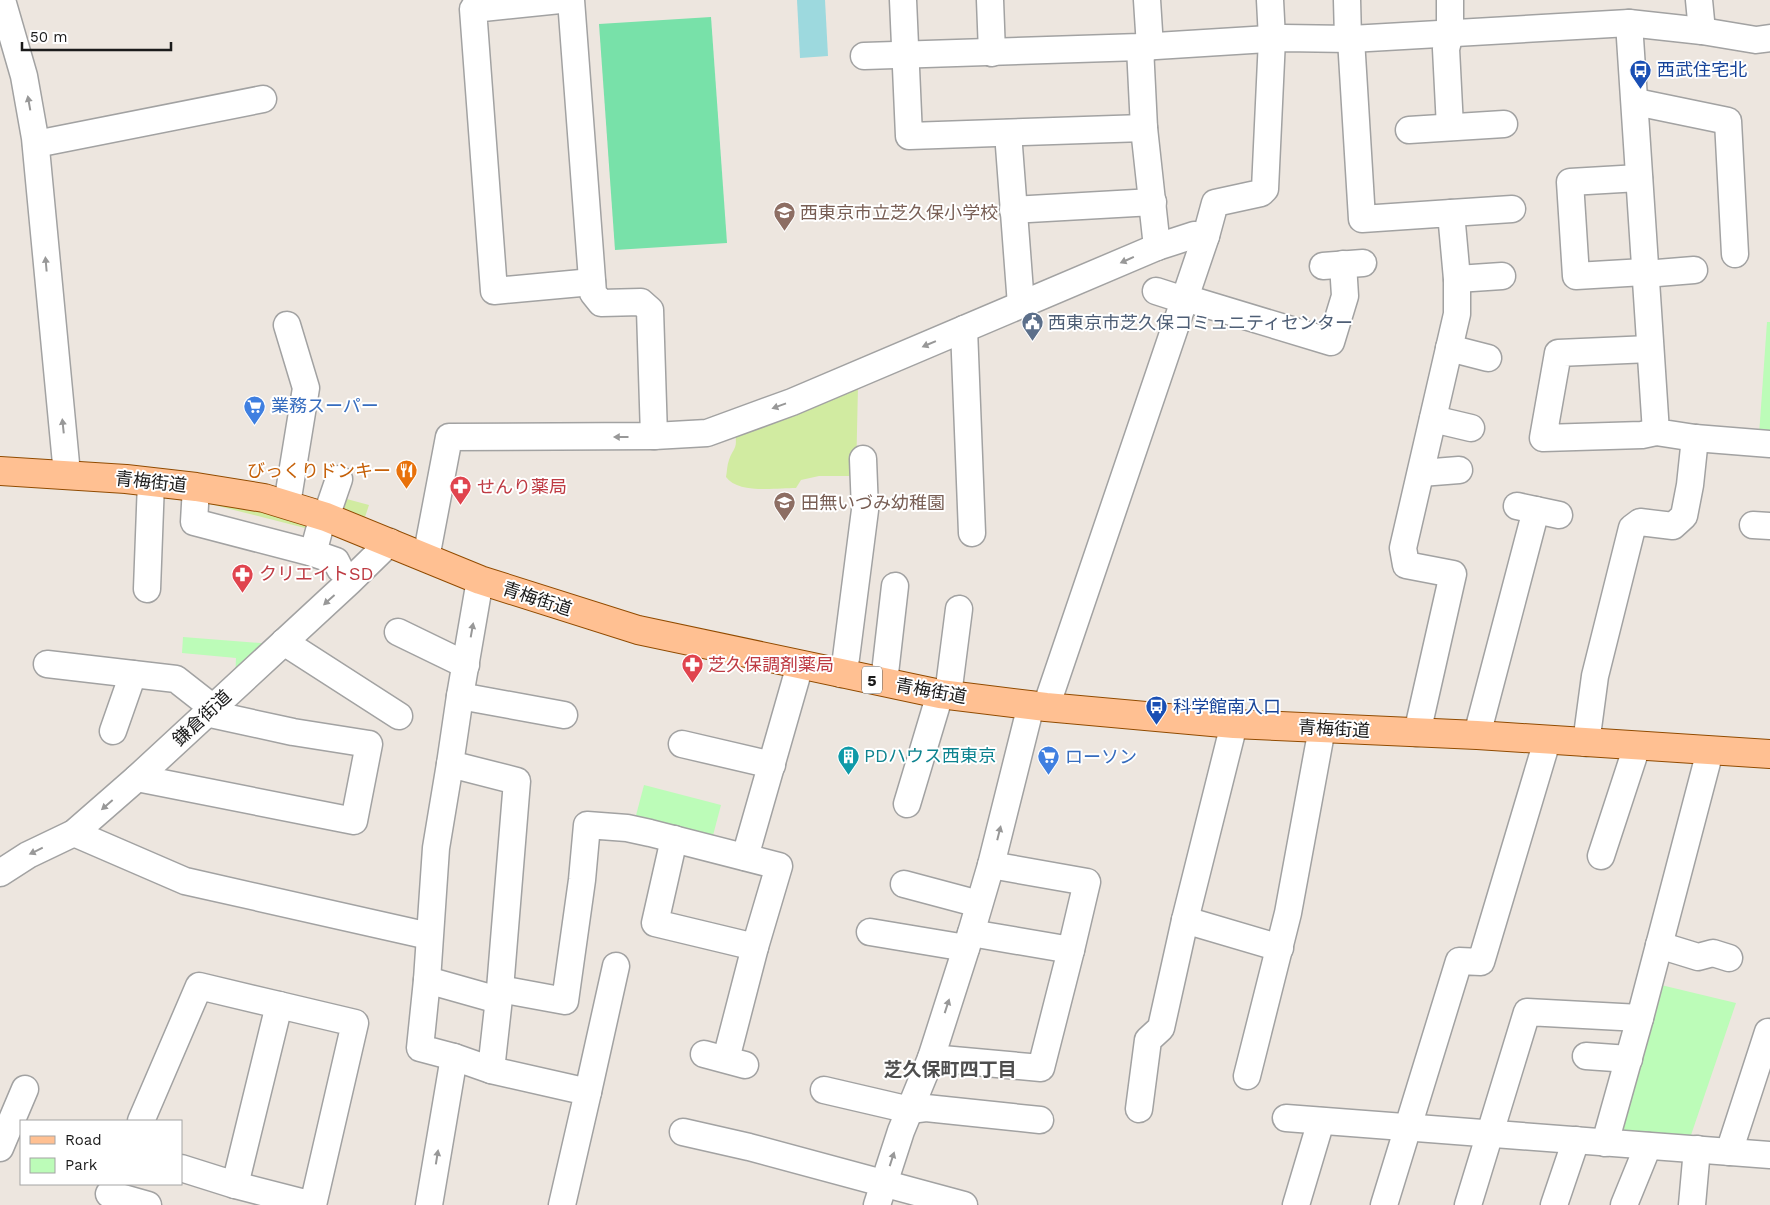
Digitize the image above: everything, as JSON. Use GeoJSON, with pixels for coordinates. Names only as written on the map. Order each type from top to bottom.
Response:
{"type":"FeatureCollection","features":[{"type":"Feature","properties":{"kind":"main road","name":"青梅街道"},"geometry":{"type":"LineString","coordinates":[[0,471],[79,480],[189,482],[264,498],[325,516],[480,580],[638,630],[944,695],[1234,724],[1477,736],[1770,754]]}},
{"type":"Feature","properties":{"kind":"street"},"geometry":{"type":"LineString","coordinates":[[2,0],[5,25],[24,76],[36,144],[49,293],[79,480]]}},
{"type":"Feature","properties":{"kind":"street"},"geometry":{"type":"LineString","coordinates":[[560,0],[473,9],[494,291],[592,282]]}},
{"type":"Feature","properties":{"kind":"street"},"geometry":{"type":"LineString","coordinates":[[571,0],[593,293],[601,303],[641,302],[650,310],[654,436]]}},
{"type":"Feature","properties":{"kind":"street"},"geometry":{"type":"LineString","coordinates":[[904,0],[909,136],[1144,128]]}},
{"type":"Feature","properties":{"kind":"street"},"geometry":{"type":"LineString","coordinates":[[990,0],[992,53]]}},
{"type":"Feature","properties":{"kind":"street"},"geometry":{"type":"LineString","coordinates":[[1147,0],[1144,47],[1144,128],[1157,247]]}},
{"type":"Feature","properties":{"kind":"street"},"geometry":{"type":"LineString","coordinates":[[880,1195],[901,1131],[931,1058],[1039,706],[1185,299],[1215,203],[1269,190],[1273,112],[1270,0]]}},
{"type":"Feature","properties":{"kind":"street"},"geometry":{"type":"LineString","coordinates":[[1347,0],[1362,219],[1512,209]]}},
{"type":"Feature","properties":{"kind":"street"},"geometry":{"type":"LineString","coordinates":[[1450,0],[1450,34],[1446,49],[1450,128]]}},
{"type":"Feature","properties":{"kind":"street"},"geometry":{"type":"LineString","coordinates":[[1699,0],[1702,31]]}},
{"type":"Feature","properties":{"kind":"street"},"geometry":{"type":"LineString","coordinates":[[864,56],[1144,47],[1272,39],[1349,39],[1630,23],[1702,31],[1756,40],[1770,38]]}},
{"type":"Feature","properties":{"kind":"street"},"geometry":{"type":"LineString","coordinates":[[1630,23],[1656,432]]}},
{"type":"Feature","properties":{"kind":"street"},"geometry":{"type":"LineString","coordinates":[[36,144],[263,99]]}},
{"type":"Feature","properties":{"kind":"street"},"geometry":{"type":"LineString","coordinates":[[1636,102],[1728,121],[1735,254]]}},
{"type":"Feature","properties":{"kind":"street"},"geometry":{"type":"LineString","coordinates":[[1409,130],[1504,124]]}},
{"type":"Feature","properties":{"kind":"street"},"geometry":{"type":"LineString","coordinates":[[1008,133],[1020,305]]}},
{"type":"Feature","properties":{"kind":"street"},"geometry":{"type":"LineString","coordinates":[[1639,178],[1570,182],[1576,276],[1694,270]]}},
{"type":"Feature","properties":{"kind":"street"},"geometry":{"type":"LineString","coordinates":[[1013,210],[1153,202]]}},
{"type":"Feature","properties":{"kind":"street"},"geometry":{"type":"LineString","coordinates":[[1417,733],[1453,574],[1406,565],[1403,548],[1458,314],[1451,213]]}},
{"type":"Feature","properties":{"kind":"street"},"geometry":{"type":"LineString","coordinates":[[426,558],[449,437],[654,436],[707,433],[792,402],[1157,247],[1194,235],[1206,236]]}},
{"type":"Feature","properties":{"kind":"street"},"geometry":{"type":"LineString","coordinates":[[1156,291],[1331,342],[1345,296],[1343,264]]}},
{"type":"Feature","properties":{"kind":"street"},"geometry":{"type":"LineString","coordinates":[[1457,279],[1502,276]]}},
{"type":"Feature","properties":{"kind":"street"},"geometry":{"type":"LineString","coordinates":[[287,325],[306,388],[287,504]]}},
{"type":"Feature","properties":{"kind":"street"},"geometry":{"type":"LineString","coordinates":[[964,329],[972,533]]}},
{"type":"Feature","properties":{"kind":"street"},"geometry":{"type":"LineString","coordinates":[[1450,348],[1488,358]]}},
{"type":"Feature","properties":{"kind":"street"},"geometry":{"type":"LineString","coordinates":[[1650,349],[1558,353],[1544,438],[1642,435],[1656,432],[1694,438],[1770,444]]}},
{"type":"Feature","properties":{"kind":"street"},"geometry":{"type":"LineString","coordinates":[[1433,419],[1471,428]]}},
{"type":"Feature","properties":{"kind":"street"},"geometry":{"type":"LineString","coordinates":[[1586,743],[1595,676],[1632,528],[1640,522],[1673,526],[1684,516],[1690,485],[1694,438]]}},
{"type":"Feature","properties":{"kind":"street"},"geometry":{"type":"LineString","coordinates":[[842,674],[846,658],[865,510],[863,459]]}},
{"type":"Feature","properties":{"kind":"street"},"geometry":{"type":"LineString","coordinates":[[1421,473],[1459,470]]}},
{"type":"Feature","properties":{"kind":"street"},"geometry":{"type":"LineString","coordinates":[[313,553],[339,479]]}},
{"type":"Feature","properties":{"kind":"street"},"geometry":{"type":"LineString","coordinates":[[147,589],[151,482]]}},
{"type":"Feature","properties":{"kind":"street"},"geometry":{"type":"LineString","coordinates":[[189,482],[194,522],[313,553],[336,561],[340,569]]}},
{"type":"Feature","properties":{"kind":"street"},"geometry":{"type":"LineString","coordinates":[[1477,736],[1537,510]]}},
{"type":"Feature","properties":{"kind":"street","name":"鎌倉街道"},"geometry":{"type":"LineString","coordinates":[[0,873],[28,855],[74,833],[137,778],[390,542]]}},
{"type":"Feature","properties":{"kind":"street"},"geometry":{"type":"LineString","coordinates":[[480,580],[436,848],[427,980],[420,1048],[491,1070],[588,1092]]}},
{"type":"Feature","properties":{"kind":"street"},"geometry":{"type":"LineString","coordinates":[[884,682],[895,586]]}},
{"type":"Feature","properties":{"kind":"street"},"geometry":{"type":"LineString","coordinates":[[907,804],[944,695],[959,609]]}},
{"type":"Feature","properties":{"kind":"street"},"geometry":{"type":"LineString","coordinates":[[398,632],[466,666]]}},
{"type":"Feature","properties":{"kind":"street"},"geometry":{"type":"LineString","coordinates":[[284,642],[400,716]]}},
{"type":"Feature","properties":{"kind":"street"},"geometry":{"type":"LineString","coordinates":[[47,664],[176,679],[209,710],[294,732],[369,744],[354,821],[137,778]]}},
{"type":"Feature","properties":{"kind":"street"},"geometry":{"type":"LineString","coordinates":[[746,857],[800,665]]}},
{"type":"Feature","properties":{"kind":"street"},"geometry":{"type":"LineString","coordinates":[[113,731],[133,674]]}},
{"type":"Feature","properties":{"kind":"street"},"geometry":{"type":"LineString","coordinates":[[460,696],[564,715]]}},
{"type":"Feature","properties":{"kind":"street"},"geometry":{"type":"LineString","coordinates":[[1139,1109],[1148,1040],[1161,1028],[1185,920],[1234,724]]}},
{"type":"Feature","properties":{"kind":"street"},"geometry":{"type":"LineString","coordinates":[[1247,1076],[1288,912],[1322,728]]}},
{"type":"Feature","properties":{"kind":"street"},"geometry":{"type":"LineString","coordinates":[[1384,1205],[1459,962],[1481,962],[1547,741]]}},
{"type":"Feature","properties":{"kind":"street"},"geometry":{"type":"LineString","coordinates":[[682,744],[772,765]]}},
{"type":"Feature","properties":{"kind":"street"},"geometry":{"type":"LineString","coordinates":[[1601,856],[1637,746]]}},
{"type":"Feature","properties":{"kind":"street"},"geometry":{"type":"LineString","coordinates":[[1605,1143],[1710,751]]}},
{"type":"Feature","properties":{"kind":"street"},"geometry":{"type":"LineString","coordinates":[[450,764],[517,781],[491,1070]]}},
{"type":"Feature","properties":{"kind":"street"},"geometry":{"type":"LineString","coordinates":[[427,980],[499,994],[565,1001],[587,824],[627,828],[746,857],[779,866],[725,1059]]}},
{"type":"Feature","properties":{"kind":"street"},"geometry":{"type":"LineString","coordinates":[[74,833],[186,881],[429,936]]}},
{"type":"Feature","properties":{"kind":"street"},"geometry":{"type":"LineString","coordinates":[[674,839],[655,923],[755,947]]}},
{"type":"Feature","properties":{"kind":"street"},"geometry":{"type":"LineString","coordinates":[[931,1058],[1041,1068],[1087,882],[991,865]]}},
{"type":"Feature","properties":{"kind":"street"},"geometry":{"type":"LineString","coordinates":[[904,884],[979,904]]}},
{"type":"Feature","properties":{"kind":"street"},"geometry":{"type":"LineString","coordinates":[[1185,920],[1280,948]]}},
{"type":"Feature","properties":{"kind":"street"},"geometry":{"type":"LineString","coordinates":[[870,932],[1071,950]]}},
{"type":"Feature","properties":{"kind":"street"},"geometry":{"type":"LineString","coordinates":[[1659,945],[1698,957],[1713,954],[1729,958]]}},
{"type":"Feature","properties":{"kind":"street"},"geometry":{"type":"LineString","coordinates":[[562,1205],[616,966]]}},
{"type":"Feature","properties":{"kind":"street"},"geometry":{"type":"LineString","coordinates":[[141,1120],[198,986],[355,1022],[313,1205],[235,1185],[182,1168]]}},
{"type":"Feature","properties":{"kind":"street"},"geometry":{"type":"LineString","coordinates":[[235,1185],[279,1005]]}},
{"type":"Feature","properties":{"kind":"street"},"geometry":{"type":"LineString","coordinates":[[1468,1205],[1528,1012],[1640,1018]]}},
{"type":"Feature","properties":{"kind":"street"},"geometry":{"type":"LineString","coordinates":[[1729,1152],[1768,1032]]}},
{"type":"Feature","properties":{"kind":"street"},"geometry":{"type":"LineString","coordinates":[[1586,1056],[1629,1059]]}},
{"type":"Feature","properties":{"kind":"street"},"geometry":{"type":"LineString","coordinates":[[429,1205],[454,1057]]}},
{"type":"Feature","properties":{"kind":"street"},"geometry":{"type":"LineString","coordinates":[[3,1134],[25,1089]]}},
{"type":"Feature","properties":{"kind":"street"},"geometry":{"type":"LineString","coordinates":[[824,1090],[910,1110],[926,1108],[1008,1126],[1040,1120]]}},
{"type":"Feature","properties":{"kind":"street"},"geometry":{"type":"LineString","coordinates":[[1286,1118],[1770,1155]]}},
{"type":"Feature","properties":{"kind":"street"},"geometry":{"type":"LineString","coordinates":[[1296,1205],[1321,1121]]}},
{"type":"Feature","properties":{"kind":"street"},"geometry":{"type":"LineString","coordinates":[[683,1132],[749,1147],[880,1195],[964,1205]]}},
{"type":"Feature","properties":{"kind":"street"},"geometry":{"type":"LineString","coordinates":[[1554,1205],[1576,1140]]}},
{"type":"Feature","properties":{"kind":"street"},"geometry":{"type":"LineString","coordinates":[[1624,1205],[1648,1146]]}},
{"type":"Feature","properties":{"kind":"street"},"geometry":{"type":"LineString","coordinates":[[1692,1205],[1697,1149]]}},
{"type":"Feature","properties":{"kind":"street"},"geometry":{"type":"LineString","coordinates":[[109,1194],[148,1205]]}},
{"type":"Feature","properties":{"kind":"green space"},"geometry":{"type":"Polygon","coordinates":[[[711,17],[727,243],[615,250],[599,24],[711,17]]]}},
{"type":"Feature","properties":{"kind":"green space"},"geometry":{"type":"Polygon","coordinates":[[[1767,322],[1770,322],[1770,436],[1759,435],[1767,322]]]}},
{"type":"Feature","properties":{"kind":"green space"},"geometry":{"type":"Polygon","coordinates":[[[858,386],[856,476],[819,476],[801,480],[796,488],[768,489],[739,486],[726,477],[728,462],[735,446],[735,434],[858,386]]]}},
{"type":"Feature","properties":{"kind":"green space"},"geometry":{"type":"Polygon","coordinates":[[[343,498],[369,505],[365,517],[339,507],[343,498]]]}},
{"type":"Feature","properties":{"kind":"green space"},"geometry":{"type":"Polygon","coordinates":[[[211,502],[266,513],[306,524],[305,528],[210,504],[211,502]]]}},
{"type":"Feature","properties":{"kind":"green space"},"geometry":{"type":"Polygon","coordinates":[[[183,637],[273,644],[235,681],[236,658],[182,653],[183,637]]]}},
{"type":"Feature","properties":{"kind":"green space"},"geometry":{"type":"Polygon","coordinates":[[[644,785],[721,805],[711,843],[634,823],[644,785]]]}},
{"type":"Feature","properties":{"kind":"green space"},"geometry":{"type":"Polygon","coordinates":[[[1661,985],[1736,1003],[1689,1141],[1614,1137],[1661,985]]]}},
{"type":"Feature","properties":{"kind":"water"},"geometry":{"type":"Polygon","coordinates":[[[797,0],[825,0],[828,56],[800,58],[797,0]]]}},
{"type":"Feature","properties":{"kind":"place","name":"西武住宅北"},"geometry":{"type":"Point","coordinates":[1641,89]}},
{"type":"Feature","properties":{"kind":"place","name":"西東京市立芝久保小学校"},"geometry":{"type":"Point","coordinates":[784,232]}},
{"type":"Feature","properties":{"kind":"place","name":"西東京市芝久保コミュニティセンター"},"geometry":{"type":"Point","coordinates":[1032,342]}},
{"type":"Feature","properties":{"kind":"place","name":"業務スーパー"},"geometry":{"type":"Point","coordinates":[255,425]}},
{"type":"Feature","properties":{"kind":"place","name":"びっくりドンキー"},"geometry":{"type":"Point","coordinates":[407,490]}},
{"type":"Feature","properties":{"kind":"place","name":"せんり薬局"},"geometry":{"type":"Point","coordinates":[461,506]}},
{"type":"Feature","properties":{"kind":"place","name":"田無いづみ幼稚園"},"geometry":{"type":"Point","coordinates":[785,522]}},
{"type":"Feature","properties":{"kind":"place","name":"クリエイトSD"},"geometry":{"type":"Point","coordinates":[243,593]}},
{"type":"Feature","properties":{"kind":"place","name":"芝久保調剤薬局"},"geometry":{"type":"Point","coordinates":[692,684]}},
{"type":"Feature","properties":{"kind":"place","name":"科学館南入口"},"geometry":{"type":"Point","coordinates":[1157,726]}},
{"type":"Feature","properties":{"kind":"place","name":"PDハウス西東京"},"geometry":{"type":"Point","coordinates":[848,775]}},
{"type":"Feature","properties":{"kind":"place","name":"ローソン"},"geometry":{"type":"Point","coordinates":[1049,776]}},
{"type":"Feature","properties":{"kind":"district","name":"芝久保町四丁目"},"geometry":{"type":"Point","coordinates":[950,1069]}}]}
